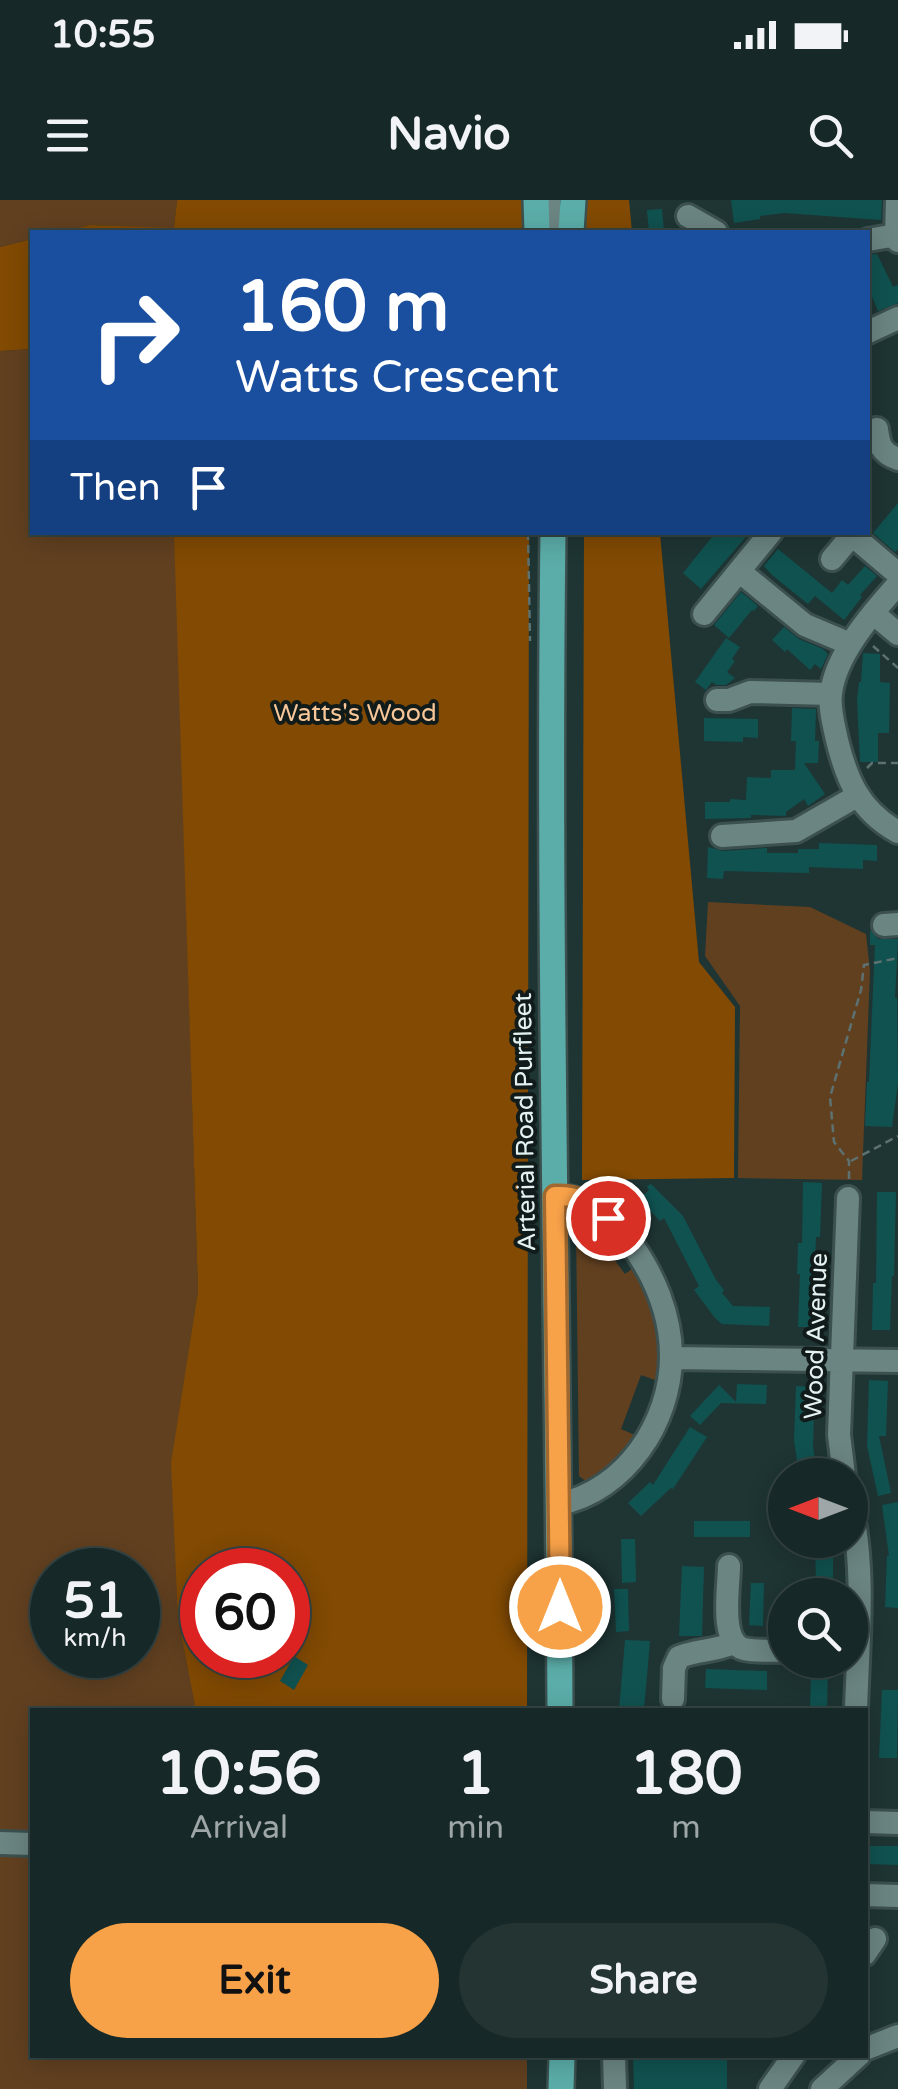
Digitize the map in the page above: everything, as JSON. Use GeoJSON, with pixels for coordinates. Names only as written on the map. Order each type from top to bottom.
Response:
{"type":"FeatureCollection","features":[{"type":"Feature","properties":{"kind":"main road"},"geometry":{"type":"LineString","coordinates":[[536,200],[537,230]]}},
{"type":"Feature","properties":{"kind":"main road"},"geometry":{"type":"LineString","coordinates":[[571,230],[573,200]]}},
{"type":"Feature","properties":{"kind":"main road","name":"Arterial Road Purfleet"},"geometry":{"type":"LineString","coordinates":[[552,535],[551,954],[560,1708]]}},
{"type":"Feature","properties":{"kind":"main road"},"geometry":{"type":"LineString","coordinates":[[561,2089],[562,2058]]}},
{"type":"Feature","properties":{"kind":"street"},"geometry":{"type":"LineString","coordinates":[[549,230],[550,200]]}},
{"type":"Feature","properties":{"kind":"street"},"geometry":{"type":"LineString","coordinates":[[870,240],[897,238],[897,200]]}},
{"type":"Feature","properties":{"kind":"street"},"geometry":{"type":"LineString","coordinates":[[688,216],[712,230]]}},
{"type":"Feature","properties":{"kind":"street"},"geometry":{"type":"LineString","coordinates":[[870,331],[898,318]]}},
{"type":"Feature","properties":{"kind":"street"},"geometry":{"type":"LineString","coordinates":[[877,428],[880,448],[898,459]]}},
{"type":"Feature","properties":{"kind":"street"},"geometry":{"type":"LineString","coordinates":[[704,614],[768,535]]}},
{"type":"Feature","properties":{"kind":"street"},"geometry":{"type":"LineString","coordinates":[[832,559],[852,535],[898,574]]}},
{"type":"Feature","properties":{"kind":"street"},"geometry":{"type":"LineString","coordinates":[[739,570],[805,626],[854,640]]}},
{"type":"Feature","properties":{"kind":"street"},"geometry":{"type":"LineString","coordinates":[[898,584],[854,640],[831,694],[833,725],[854,789],[879,822],[898,832]]}},
{"type":"Feature","properties":{"kind":"street"},"geometry":{"type":"LineString","coordinates":[[873,613],[898,634]]}},
{"type":"Feature","properties":{"kind":"street"},"geometry":{"type":"LineString","coordinates":[[717,700],[750,692],[831,694]]}},
{"type":"Feature","properties":{"kind":"street"},"geometry":{"type":"LineString","coordinates":[[722,836],[796,831],[854,789]]}},
{"type":"Feature","properties":{"kind":"street"},"geometry":{"type":"LineString","coordinates":[[555,1196],[572,1196],[588,1204],[608,1218],[638,1254],[663,1305],[671,1358],[666,1397],[638,1453],[596,1492],[559,1504]]}},
{"type":"Feature","properties":{"kind":"street","name":"Wood Avenue"},"geometry":{"type":"LineString","coordinates":[[842,1458],[839,1435],[848,1198]]}},
{"type":"Feature","properties":{"kind":"street"},"geometry":{"type":"LineString","coordinates":[[671,1358],[898,1361]]}},
{"type":"Feature","properties":{"kind":"street"},"geometry":{"type":"LineString","coordinates":[[730,1566],[729,1635],[742,1649],[768,1650]]}},
{"type":"Feature","properties":{"kind":"street"},"geometry":{"type":"LineString","coordinates":[[674,1699],[674,1668],[679,1657],[695,1650],[720,1650],[734,1643]]}},
{"type":"Feature","properties":{"kind":"street"},"geometry":{"type":"LineString","coordinates":[[855,1678],[856,1708]]}},
{"type":"Feature","properties":{"kind":"street"},"geometry":{"type":"LineString","coordinates":[[868,1822],[898,1823]]}},
{"type":"Feature","properties":{"kind":"street"},"geometry":{"type":"LineString","coordinates":[[0,1842],[30,1844]]}},
{"type":"Feature","properties":{"kind":"street"},"geometry":{"type":"LineString","coordinates":[[868,1896],[898,1896]]}},
{"type":"Feature","properties":{"kind":"street"},"geometry":{"type":"LineString","coordinates":[[868,2048],[898,2036]]}},
{"type":"Feature","properties":{"kind":"street"},"geometry":{"type":"LineString","coordinates":[[614,2058],[614,2089]]}},
{"type":"Feature","properties":{"kind":"street"},"geometry":{"type":"LineString","coordinates":[[822,2089],[856,2058]]}},
{"type":"Feature","properties":{"kind":"street"},"geometry":{"type":"LineString","coordinates":[[782,2072],[810,2089]]}},
{"type":"Feature","properties":{"kind":"path"},"geometry":{"type":"LineString","coordinates":[[854,640],[882,651],[898,668]]}},
{"type":"Feature","properties":{"kind":"path"},"geometry":{"type":"LineString","coordinates":[[854,789],[872,763],[898,764]]}},
{"type":"Feature","properties":{"kind":"path"},"geometry":{"type":"LineString","coordinates":[[848,1198],[849,1162],[834,1142],[830,1097],[834,1076],[861,990],[864,965],[898,958]]}},
{"type":"Feature","properties":{"kind":"path"},"geometry":{"type":"LineString","coordinates":[[849,1162],[898,1136]]}},
{"type":"Feature","properties":{"kind":"shaded area"},"geometry":{"type":"Polygon","coordinates":[[[0,200],[177,200],[174,229],[90,225],[69,230],[30,230],[30,240],[0,247],[0,200]]]}},
{"type":"Feature","properties":{"kind":"shaded area"},"geometry":{"type":"Polygon","coordinates":[[[30,349],[30,535],[175,535],[198,1291],[173,1454],[187,1548],[180,1548],[180,1678],[310,1678],[310,1577],[527,1574],[527,1708],[30,1708],[30,2058],[527,2058],[527,2089],[0,2089],[0,351],[30,349]]]}},
{"type":"Feature","properties":{"kind":"shaded area"},"geometry":{"type":"Polygon","coordinates":[[[708,902],[810,907],[866,934],[870,971],[862,1180],[738,1178],[740,1006],[705,956],[708,902]]]}},
{"type":"Feature","properties":{"kind":"shaded area"},"geometry":{"type":"Polygon","coordinates":[[[586,1215],[611,1231],[600,1240],[625,1274],[640,1263],[661,1308],[661,1382],[641,1375],[621,1429],[637,1436],[602,1477],[587,1482],[579,1476],[576,1225],[586,1215]]]}},
{"type":"Feature","properties":{"kind":"green space"},"geometry":{"type":"Polygon","coordinates":[[[177,200],[529,200],[529,230],[69,230],[90,225],[174,228],[177,200]]]}},
{"type":"Feature","properties":{"kind":"green space"},"geometry":{"type":"Polygon","coordinates":[[[586,200],[629,200],[632,230],[586,230],[586,200]]]}},
{"type":"Feature","properties":{"kind":"green space"},"geometry":{"type":"Polygon","coordinates":[[[30,240],[30,349],[0,351],[0,247],[30,240]]]}},
{"type":"Feature","properties":{"kind":"green space","name":"Watts's Wood"},"geometry":{"type":"Polygon","coordinates":[[[174,535],[529,535],[527,1708],[196,1708],[190,1678],[310,1678],[310,1548],[180,1548],[180,1627],[171,1463],[198,1291],[174,535]]]}},
{"type":"Feature","properties":{"kind":"green space"},"geometry":{"type":"Polygon","coordinates":[[[584,535],[660,535],[699,962],[735,1007],[734,1178],[582,1180],[584,535]]]}},
{"type":"Feature","properties":{"kind":"building"},"geometry":{"type":"Polygon","coordinates":[[[731,200],[882,200],[881,220],[784,213],[734,223],[731,200]]]}},
{"type":"Feature","properties":{"kind":"building"},"geometry":{"type":"Polygon","coordinates":[[[662,209],[664,230],[649,230],[647,210],[662,209]]]}},
{"type":"Feature","properties":{"kind":"building"},"geometry":{"type":"Polygon","coordinates":[[[877,254],[893,287],[898,285],[898,303],[878,311],[870,292],[870,255],[877,254]]]}},
{"type":"Feature","properties":{"kind":"building"},"geometry":{"type":"Polygon","coordinates":[[[898,503],[898,549],[895,552],[873,533],[898,503]]]}},
{"type":"Feature","properties":{"kind":"building"},"geometry":{"type":"Polygon","coordinates":[[[714,535],[747,535],[701,589],[683,573],[714,535]]]}},
{"type":"Feature","properties":{"kind":"building"},"geometry":{"type":"Polygon","coordinates":[[[778,549],[832,593],[842,580],[848,585],[865,566],[877,576],[844,620],[815,596],[808,604],[772,575],[764,566],[778,549]]]}},
{"type":"Feature","properties":{"kind":"building"},"geometry":{"type":"Polygon","coordinates":[[[741,592],[758,606],[729,638],[714,625],[741,592]]]}},
{"type":"Feature","properties":{"kind":"building"},"geometry":{"type":"Polygon","coordinates":[[[784,627],[828,654],[821,669],[815,664],[810,670],[772,640],[784,627]]]}},
{"type":"Feature","properties":{"kind":"building"},"geometry":{"type":"Polygon","coordinates":[[[726,638],[740,647],[727,672],[735,678],[726,685],[712,682],[706,690],[695,682],[726,638]]]}},
{"type":"Feature","properties":{"kind":"building"},"geometry":{"type":"Polygon","coordinates":[[[863,653],[880,654],[880,682],[890,683],[889,733],[878,733],[878,762],[860,762],[857,700],[863,653]]]}},
{"type":"Feature","properties":{"kind":"building"},"geometry":{"type":"Polygon","coordinates":[[[792,708],[816,709],[818,763],[804,763],[825,794],[808,806],[804,799],[786,816],[705,819],[705,802],[746,800],[747,777],[771,778],[771,770],[795,770],[792,708]]]}},
{"type":"Feature","properties":{"kind":"building"},"geometry":{"type":"Polygon","coordinates":[[[704,718],[758,719],[758,738],[743,737],[743,742],[704,741],[704,718]]]}},
{"type":"Feature","properties":{"kind":"building"},"geometry":{"type":"Polygon","coordinates":[[[819,843],[877,845],[877,861],[863,860],[863,869],[809,867],[809,873],[724,871],[723,879],[707,878],[708,847],[798,853],[798,849],[819,849],[819,843]]]}},
{"type":"Feature","properties":{"kind":"building"},"geometry":{"type":"Polygon","coordinates":[[[870,930],[878,939],[898,939],[898,1083],[892,1127],[865,1126],[875,945],[870,945],[870,930]]]}},
{"type":"Feature","properties":{"kind":"building"},"geometry":{"type":"Polygon","coordinates":[[[803,1182],[822,1183],[814,1281],[820,1282],[818,1327],[798,1327],[803,1182]]]}},
{"type":"Feature","properties":{"kind":"building"},"geometry":{"type":"Polygon","coordinates":[[[651,1184],[683,1216],[724,1290],[722,1293],[733,1306],[770,1307],[769,1326],[722,1324],[715,1318],[694,1290],[699,1286],[664,1218],[660,1221],[639,1199],[651,1184]]]}},
{"type":"Feature","properties":{"kind":"building"},"geometry":{"type":"Polygon","coordinates":[[[877,1192],[896,1192],[890,1330],[872,1330],[877,1192]]]}},
{"type":"Feature","properties":{"kind":"building"},"geometry":{"type":"Polygon","coordinates":[[[869,1380],[888,1381],[886,1436],[879,1436],[891,1493],[878,1496],[867,1446],[869,1380]]]}},
{"type":"Feature","properties":{"kind":"building"},"geometry":{"type":"Polygon","coordinates":[[[737,1384],[767,1385],[766,1404],[721,1403],[700,1425],[690,1416],[719,1385],[736,1402],[737,1384]]]}},
{"type":"Feature","properties":{"kind":"building"},"geometry":{"type":"Polygon","coordinates":[[[796,1386],[815,1387],[815,1458],[797,1458],[796,1386]]]}},
{"type":"Feature","properties":{"kind":"building"},"geometry":{"type":"Polygon","coordinates":[[[690,1427],[707,1437],[673,1489],[641,1516],[628,1503],[650,1482],[653,1485],[690,1427]]]}},
{"type":"Feature","properties":{"kind":"building"},"geometry":{"type":"Polygon","coordinates":[[[898,1502],[898,1608],[885,1607],[889,1556],[882,1505],[898,1502]]]}},
{"type":"Feature","properties":{"kind":"building"},"geometry":{"type":"Polygon","coordinates":[[[694,1521],[750,1521],[750,1537],[694,1537],[694,1521]]]}},
{"type":"Feature","properties":{"kind":"building"},"geometry":{"type":"Polygon","coordinates":[[[621,1539],[635,1539],[636,1582],[622,1583],[621,1539]]]}},
{"type":"Feature","properties":{"kind":"building"},"geometry":{"type":"Polygon","coordinates":[[[815,1558],[833,1558],[833,1578],[816,1578],[815,1558]]]}},
{"type":"Feature","properties":{"kind":"building"},"geometry":{"type":"Polygon","coordinates":[[[682,1566],[704,1567],[702,1636],[679,1636],[682,1566]]]}},
{"type":"Feature","properties":{"kind":"building"},"geometry":{"type":"Polygon","coordinates":[[[751,1583],[764,1583],[763,1626],[749,1625],[751,1583]]]}},
{"type":"Feature","properties":{"kind":"building"},"geometry":{"type":"Polygon","coordinates":[[[614,1589],[628,1589],[629,1631],[616,1632],[614,1589]]]}},
{"type":"Feature","properties":{"kind":"building"},"geometry":{"type":"Polygon","coordinates":[[[625,1640],[650,1641],[644,1708],[619,1708],[625,1640]]]}},
{"type":"Feature","properties":{"kind":"building"},"geometry":{"type":"Polygon","coordinates":[[[706,1669],[767,1671],[767,1690],[705,1688],[706,1669]]]}},
{"type":"Feature","properties":{"kind":"building"},"geometry":{"type":"Polygon","coordinates":[[[282,1678],[301,1678],[294,1690],[280,1681],[282,1678]]]}},
{"type":"Feature","properties":{"kind":"building"},"geometry":{"type":"Polygon","coordinates":[[[811,1678],[828,1678],[827,1708],[810,1708],[811,1678]]]}},
{"type":"Feature","properties":{"kind":"building"},"geometry":{"type":"Polygon","coordinates":[[[882,1690],[898,1690],[897,1758],[879,1758],[882,1690]]]}},
{"type":"Feature","properties":{"kind":"building"},"geometry":{"type":"Polygon","coordinates":[[[868,1846],[898,1846],[898,1865],[868,1864],[868,1846]]]}},
{"type":"Feature","properties":{"kind":"building"},"geometry":{"type":"Polygon","coordinates":[[[633,2058],[727,2058],[727,2089],[634,2089],[633,2058]]]}},
{"type":"Feature","properties":{"kind":"route"},"geometry":{"type":"LineString","coordinates":[[560,1607],[555,1196],[572,1196],[608,1218]]}}]}
